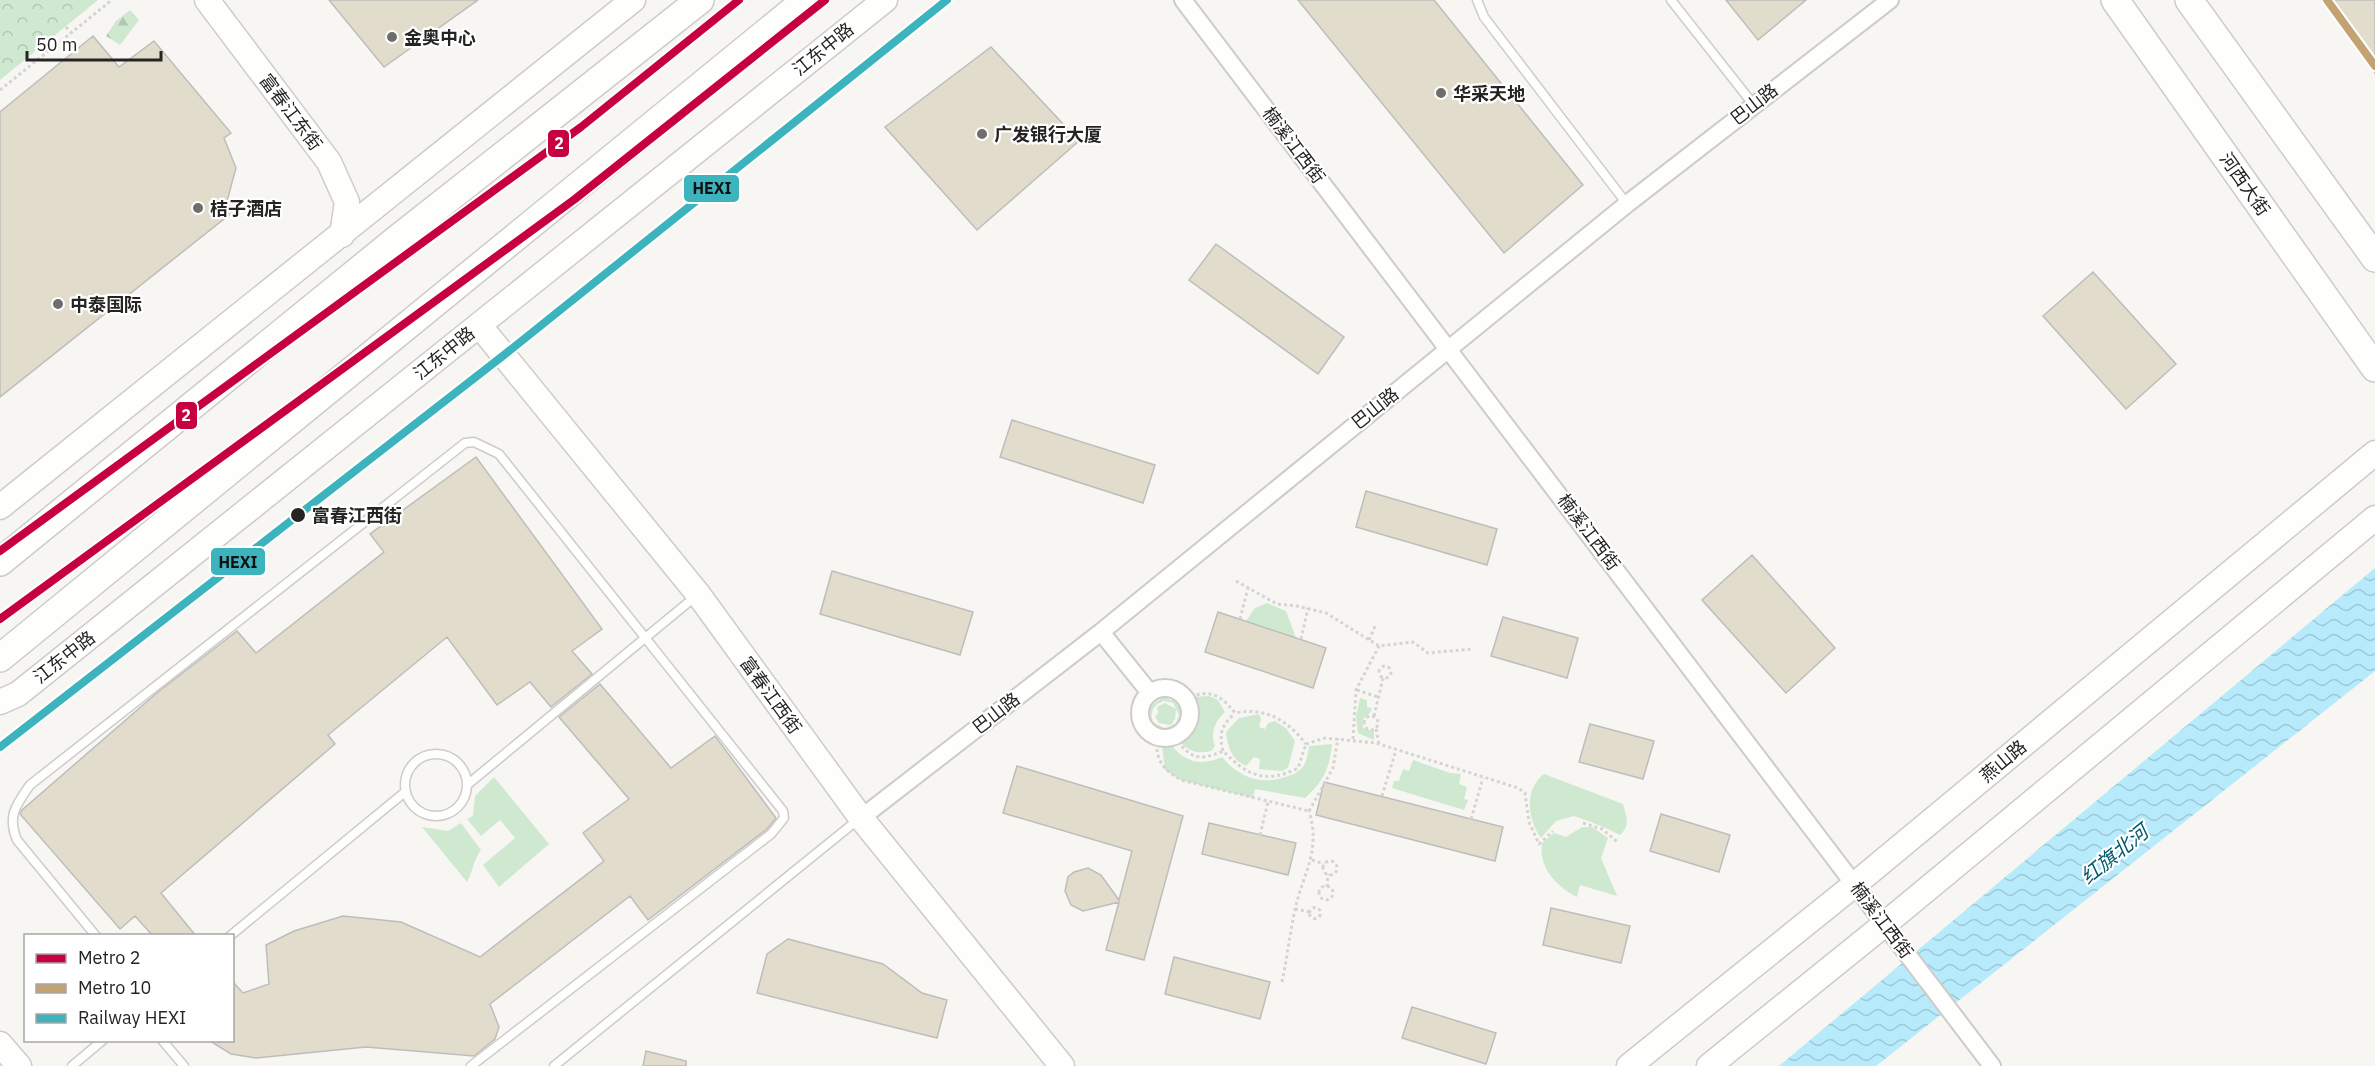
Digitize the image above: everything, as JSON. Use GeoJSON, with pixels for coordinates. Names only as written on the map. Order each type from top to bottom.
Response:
{"type":"FeatureCollection","features":[{"type":"Feature","properties":{"kind":"main road"},"geometry":{"type":"LineString","coordinates":[[0,562],[396,240],[700,0]]}},
{"type":"Feature","properties":{"kind":"main road"},"geometry":{"type":"LineString","coordinates":[[0,658],[806,0]]}},
{"type":"Feature","properties":{"kind":"main road","name":"河西大街"},"geometry":{"type":"LineString","coordinates":[[2115,0],[2375,368]]}},
{"type":"Feature","properties":{"kind":"main road"},"geometry":{"type":"LineString","coordinates":[[2189,0],[2375,258]]}},
{"type":"Feature","properties":{"kind":"street","name":"富春江东街"},"geometry":{"type":"LineString","coordinates":[[207,0],[329,162],[347,202],[342,235]]}},
{"type":"Feature","properties":{"kind":"street"},"geometry":{"type":"LineString","coordinates":[[0,507],[633,0]]}},
{"type":"Feature","properties":{"kind":"street","name":"江东中路"},"geometry":{"type":"LineString","coordinates":[[0,702],[18,694],[885,0]]}},
{"type":"Feature","properties":{"kind":"street","name":"楠溪江西街"},"geometry":{"type":"LineString","coordinates":[[1183,0],[1992,1066]]}},
{"type":"Feature","properties":{"kind":"street","name":"巴山路"},"geometry":{"type":"LineString","coordinates":[[861,818],[1101,632],[1627,204],[1890,0]]}},
{"type":"Feature","properties":{"kind":"street","name":"富春江西街"},"geometry":{"type":"LineString","coordinates":[[479,325],[698,594],[861,818],[1062,1066]]}},
{"type":"Feature","properties":{"kind":"street","name":"燕山路"},"geometry":{"type":"LineString","coordinates":[[1629,1066],[1855,884],[2375,453]]}},
{"type":"Feature","properties":{"kind":"street"},"geometry":{"type":"LineString","coordinates":[[1709,1066],[1885,924],[2375,518]]}},
{"type":"Feature","properties":{"kind":"street"},"geometry":{"type":"LineString","coordinates":[[1101,632],[1150,693]]}},
{"type":"Feature","properties":{"kind":"street"},"geometry":{"type":"LineString","coordinates":[[1166,688],[1174,690],[1185,698],[1190,710],[1190,718],[1181,733],[1165,737],[1144,728],[1140,721],[1140,706],[1150,693],[1166,688]]}},
{"type":"Feature","properties":{"kind":"street"},"geometry":{"type":"LineString","coordinates":[[0,1044],[19,1066]]}},
{"type":"Feature","properties":{"kind":"lane"},"geometry":{"type":"LineString","coordinates":[[1477,0],[1484,17],[1627,204]]}},
{"type":"Feature","properties":{"kind":"lane"},"geometry":{"type":"LineString","coordinates":[[1671,0],[1753,104]]}},
{"type":"Feature","properties":{"kind":"lane"},"geometry":{"type":"LineString","coordinates":[[94,934],[17,840],[11,825],[15,809],[30,785],[465,443],[474,442],[499,454],[783,811],[784,818],[771,834],[471,1066]]}},
{"type":"Feature","properties":{"kind":"lane"},"geometry":{"type":"LineString","coordinates":[[468,785],[698,594]]}},
{"type":"Feature","properties":{"kind":"lane"},"geometry":{"type":"LineString","coordinates":[[432,753],[453,758],[461,765],[468,785],[466,795],[454,811],[435,816],[416,809],[405,792],[407,771],[422,756],[432,753]]}},
{"type":"Feature","properties":{"kind":"lane"},"geometry":{"type":"LineString","coordinates":[[232,934],[405,792]]}},
{"type":"Feature","properties":{"kind":"lane"},"geometry":{"type":"LineString","coordinates":[[554,1066],[861,818]]}},
{"type":"Feature","properties":{"kind":"lane"},"geometry":{"type":"LineString","coordinates":[[72,1066],[102,1042]]}},
{"type":"Feature","properties":{"kind":"lane"},"geometry":{"type":"LineString","coordinates":[[163,1042],[184,1066]]}},
{"type":"Feature","properties":{"kind":"path"},"geometry":{"type":"LineString","coordinates":[[0,90],[112,0]]}},
{"type":"Feature","properties":{"kind":"path"},"geometry":{"type":"LineString","coordinates":[[66,27],[72,33]]}},
{"type":"Feature","properties":{"kind":"path"},"geometry":{"type":"LineString","coordinates":[[9,73],[14,79]]}},
{"type":"Feature","properties":{"kind":"path"},"geometry":{"type":"LineString","coordinates":[[1236,581],[1277,604],[1326,613],[1379,646],[1413,642],[1428,653],[1441,654],[1472,649]]}},
{"type":"Feature","properties":{"kind":"path"},"geometry":{"type":"LineString","coordinates":[[1240,619],[1248,588]]}},
{"type":"Feature","properties":{"kind":"path"},"geometry":{"type":"LineString","coordinates":[[1301,639],[1308,608]]}},
{"type":"Feature","properties":{"kind":"path"},"geometry":{"type":"LineString","coordinates":[[1369,640],[1376,624]]}},
{"type":"Feature","properties":{"kind":"path"},"geometry":{"type":"LineString","coordinates":[[1353,739],[1356,690],[1379,646]]}},
{"type":"Feature","properties":{"kind":"path"},"geometry":{"type":"LineString","coordinates":[[1379,745],[1376,728],[1378,722],[1374,716],[1383,678],[1379,670],[1388,667],[1390,676],[1383,678]]}},
{"type":"Feature","properties":{"kind":"path"},"geometry":{"type":"LineString","coordinates":[[1356,690],[1378,697]]}},
{"type":"Feature","properties":{"kind":"path"},"geometry":{"type":"LineString","coordinates":[[1185,698],[1205,692],[1224,699],[1235,713]]}},
{"type":"Feature","properties":{"kind":"path"},"geometry":{"type":"LineString","coordinates":[[1235,713],[1271,713],[1293,728],[1306,744],[1298,768],[1285,775],[1261,776],[1241,770],[1223,751],[1220,738],[1223,724],[1235,713]]}},
{"type":"Feature","properties":{"kind":"path"},"geometry":{"type":"LineString","coordinates":[[1374,716],[1367,717],[1364,723],[1367,729],[1376,728]]}},
{"type":"Feature","properties":{"kind":"path"},"geometry":{"type":"LineString","coordinates":[[1223,751],[1206,758],[1188,754],[1165,737],[1155,753],[1165,770],[1181,780],[1309,811]]}},
{"type":"Feature","properties":{"kind":"path"},"geometry":{"type":"LineString","coordinates":[[1306,744],[1325,738],[1353,739],[1483,777],[1525,793],[1529,822],[1539,844],[1553,831]]}},
{"type":"Feature","properties":{"kind":"path"},"geometry":{"type":"LineString","coordinates":[[1282,982],[1295,909],[1311,860],[1315,830],[1309,811],[1333,768],[1338,738]]}},
{"type":"Feature","properties":{"kind":"path"},"geometry":{"type":"LineString","coordinates":[[1382,796],[1396,750]]}},
{"type":"Feature","properties":{"kind":"path"},"geometry":{"type":"LineString","coordinates":[[1471,819],[1483,777]]}},
{"type":"Feature","properties":{"kind":"path"},"geometry":{"type":"LineString","coordinates":[[1260,835],[1268,801]]}},
{"type":"Feature","properties":{"kind":"path"},"geometry":{"type":"LineString","coordinates":[[1583,823],[1602,829],[1619,843]]}},
{"type":"Feature","properties":{"kind":"path"},"geometry":{"type":"LineString","coordinates":[[1311,860],[1324,864],[1330,861],[1336,866],[1334,872],[1328,874]]}},
{"type":"Feature","properties":{"kind":"path"},"geometry":{"type":"LineString","coordinates":[[1324,864],[1324,869],[1328,874],[1327,887]]}},
{"type":"Feature","properties":{"kind":"path"},"geometry":{"type":"LineString","coordinates":[[1323,899],[1319,892],[1327,887]]}},
{"type":"Feature","properties":{"kind":"path"},"geometry":{"type":"LineString","coordinates":[[1323,899],[1327,900],[1332,896],[1331,890],[1327,887]]}},
{"type":"Feature","properties":{"kind":"path"},"geometry":{"type":"LineString","coordinates":[[1295,909],[1310,912],[1317,908],[1323,899]]}},
{"type":"Feature","properties":{"kind":"path"},"geometry":{"type":"LineString","coordinates":[[1310,912],[1312,918],[1319,918],[1321,913],[1317,908]]}},
{"type":"Feature","properties":{"kind":"green space"},"geometry":{"type":"Polygon","coordinates":[[[0,0],[98,0],[0,80],[0,0]]]}},
{"type":"Feature","properties":{"kind":"green space"},"geometry":{"type":"Polygon","coordinates":[[[130,10],[139,20],[120,45],[106,36],[116,21],[130,10]]]}},
{"type":"Feature","properties":{"kind":"green space"},"geometry":{"type":"Polygon","coordinates":[[[1267,603],[1286,611],[1296,638],[1246,621],[1255,608],[1267,603]]]}},
{"type":"Feature","properties":{"kind":"green space"},"geometry":{"type":"Polygon","coordinates":[[[1209,696],[1218,700],[1225,712],[1214,728],[1215,746],[1211,751],[1194,752],[1181,743],[1188,738],[1198,719],[1192,697],[1209,696]]]}},
{"type":"Feature","properties":{"kind":"green space"},"geometry":{"type":"Polygon","coordinates":[[[1163,697],[1180,703],[1184,714],[1177,729],[1160,731],[1149,720],[1149,707],[1163,697]],[[1164,701],[1155,706],[1152,712],[1153,722],[1165,729],[1176,723],[1179,715],[1173,703],[1164,701]]]}},
{"type":"Feature","properties":{"kind":"green space"},"geometry":{"type":"Polygon","coordinates":[[[1360,698],[1367,700],[1367,707],[1372,708],[1363,719],[1362,725],[1364,729],[1374,731],[1374,740],[1358,733],[1356,717],[1360,698]]]}},
{"type":"Feature","properties":{"kind":"green space"},"geometry":{"type":"Polygon","coordinates":[[[1165,703],[1176,709],[1175,719],[1171,725],[1159,723],[1155,717],[1158,713],[1157,707],[1165,703]]]}},
{"type":"Feature","properties":{"kind":"green space"},"geometry":{"type":"Polygon","coordinates":[[[1259,714],[1261,719],[1259,727],[1265,729],[1268,723],[1275,721],[1286,728],[1295,741],[1288,768],[1282,771],[1259,769],[1260,759],[1254,757],[1246,766],[1237,760],[1229,748],[1226,732],[1239,718],[1259,714]]]}},
{"type":"Feature","properties":{"kind":"green space"},"geometry":{"type":"Polygon","coordinates":[[[1332,744],[1324,774],[1317,786],[1305,798],[1255,789],[1253,798],[1181,780],[1165,770],[1162,746],[1171,745],[1182,756],[1194,761],[1201,762],[1222,757],[1242,774],[1258,780],[1275,780],[1300,770],[1306,761],[1309,746],[1332,744]]]}},
{"type":"Feature","properties":{"kind":"green space"},"geometry":{"type":"Polygon","coordinates":[[[1413,760],[1450,773],[1461,774],[1459,784],[1467,787],[1464,799],[1468,800],[1464,810],[1392,788],[1394,781],[1399,781],[1403,769],[1409,771],[1413,760]]]}},
{"type":"Feature","properties":{"kind":"green space"},"geometry":{"type":"Polygon","coordinates":[[[1544,774],[1623,804],[1627,820],[1626,828],[1620,835],[1574,816],[1556,821],[1541,838],[1533,823],[1530,797],[1537,781],[1544,774]]]}},
{"type":"Feature","properties":{"kind":"green space"},"geometry":{"type":"Polygon","coordinates":[[[494,777],[549,844],[499,887],[483,865],[515,838],[500,820],[481,836],[467,819],[473,816],[475,796],[494,777]]]}},
{"type":"Feature","properties":{"kind":"green space"},"geometry":{"type":"Polygon","coordinates":[[[461,823],[481,850],[467,882],[422,827],[448,831],[461,823]]]}},
{"type":"Feature","properties":{"kind":"green space"},"geometry":{"type":"Polygon","coordinates":[[[1582,827],[1592,827],[1608,838],[1601,858],[1617,896],[1580,885],[1577,897],[1556,882],[1546,868],[1542,843],[1554,833],[1566,837],[1582,827]]]}},
{"type":"Feature","properties":{"kind":"water","name":"红旗北河"},"geometry":{"type":"Polygon","coordinates":[[[2375,568],[2375,671],[1876,1066],[1779,1066],[2375,568]]]}},
{"type":"Feature","properties":{"kind":"building","name":"金奥中心"},"geometry":{"type":"Polygon","coordinates":[[[329,0],[478,0],[384,67],[329,0]]]}},
{"type":"Feature","properties":{"kind":"building","name":"华采天地"},"geometry":{"type":"Polygon","coordinates":[[[1298,0],[1434,0],[1583,185],[1504,253],[1298,0]]]}},
{"type":"Feature","properties":{"kind":"building"},"geometry":{"type":"Polygon","coordinates":[[[1726,0],[1806,0],[1758,40],[1726,0]]]}},
{"type":"Feature","properties":{"kind":"building"},"geometry":{"type":"Polygon","coordinates":[[[2333,0],[2375,0],[2375,73],[2333,0]]]}},
{"type":"Feature","properties":{"kind":"building","name":"中泰国际"},"geometry":{"type":"Polygon","coordinates":[[[93,36],[119,67],[154,41],[231,133],[224,138],[236,168],[227,201],[234,211],[0,397],[0,112],[93,36]]]}},
{"type":"Feature","properties":{"kind":"building","name":"广发银行大厦"},"geometry":{"type":"Polygon","coordinates":[[[991,47],[1079,141],[977,230],[885,127],[991,47]]]}},
{"type":"Feature","properties":{"kind":"building"},"geometry":{"type":"Polygon","coordinates":[[[1216,244],[1344,337],[1318,374],[1189,280],[1216,244]]]}},
{"type":"Feature","properties":{"kind":"building"},"geometry":{"type":"Polygon","coordinates":[[[2093,272],[2176,364],[2126,409],[2043,316],[2093,272]]]}},
{"type":"Feature","properties":{"kind":"building"},"geometry":{"type":"Polygon","coordinates":[[[1012,420],[1155,465],[1143,503],[1000,457],[1012,420]]]}},
{"type":"Feature","properties":{"kind":"building"},"geometry":{"type":"Polygon","coordinates":[[[476,457],[602,629],[572,651],[592,674],[551,707],[530,682],[497,705],[447,637],[328,735],[335,744],[161,893],[194,934],[151,934],[135,916],[120,929],[20,814],[22,810],[158,692],[237,631],[256,653],[384,552],[370,534],[476,457]]]}},
{"type":"Feature","properties":{"kind":"building"},"geometry":{"type":"Polygon","coordinates":[[[1366,491],[1497,529],[1487,565],[1356,527],[1366,491]]]}},
{"type":"Feature","properties":{"kind":"building"},"geometry":{"type":"Polygon","coordinates":[[[1752,555],[1835,648],[1786,693],[1702,600],[1752,555]]]}},
{"type":"Feature","properties":{"kind":"building"},"geometry":{"type":"Polygon","coordinates":[[[832,571],[973,612],[960,655],[820,614],[832,571]]]}},
{"type":"Feature","properties":{"kind":"building"},"geometry":{"type":"Polygon","coordinates":[[[1218,612],[1326,648],[1313,688],[1205,652],[1218,612]]]}},
{"type":"Feature","properties":{"kind":"building"},"geometry":{"type":"Polygon","coordinates":[[[1503,617],[1578,638],[1567,678],[1491,656],[1503,617]]]}},
{"type":"Feature","properties":{"kind":"building"},"geometry":{"type":"Polygon","coordinates":[[[600,684],[671,768],[715,736],[776,818],[767,829],[648,920],[630,896],[490,1004],[499,1027],[495,1039],[474,1056],[366,1047],[256,1058],[231,1054],[212,1042],[234,1042],[234,983],[243,993],[269,984],[266,945],[294,931],[343,916],[401,922],[480,957],[604,861],[583,833],[629,799],[559,717],[600,684]]]}},
{"type":"Feature","properties":{"kind":"building"},"geometry":{"type":"Polygon","coordinates":[[[1590,724],[1654,741],[1643,779],[1579,762],[1590,724]]]}},
{"type":"Feature","properties":{"kind":"building"},"geometry":{"type":"Polygon","coordinates":[[[1017,766],[1183,816],[1144,960],[1106,950],[1119,902],[1083,911],[1071,905],[1065,891],[1068,877],[1074,872],[1088,868],[1101,875],[1119,900],[1132,851],[1003,813],[1017,766]]]}},
{"type":"Feature","properties":{"kind":"building"},"geometry":{"type":"Polygon","coordinates":[[[1324,782],[1503,827],[1495,861],[1316,815],[1324,782]]]}},
{"type":"Feature","properties":{"kind":"building"},"geometry":{"type":"Polygon","coordinates":[[[1661,814],[1730,835],[1719,872],[1650,851],[1661,814]]]}},
{"type":"Feature","properties":{"kind":"building"},"geometry":{"type":"Polygon","coordinates":[[[1209,823],[1296,843],[1288,875],[1202,854],[1209,823]]]}},
{"type":"Feature","properties":{"kind":"building"},"geometry":{"type":"Polygon","coordinates":[[[1551,908],[1630,926],[1621,963],[1543,945],[1551,908]]]}},
{"type":"Feature","properties":{"kind":"building"},"geometry":{"type":"Polygon","coordinates":[[[788,939],[883,964],[922,993],[947,1000],[937,1038],[757,993],[767,954],[788,939]]]}},
{"type":"Feature","properties":{"kind":"building"},"geometry":{"type":"Polygon","coordinates":[[[1174,957],[1270,982],[1260,1019],[1165,994],[1174,957]]]}},
{"type":"Feature","properties":{"kind":"building"},"geometry":{"type":"Polygon","coordinates":[[[1412,1007],[1496,1033],[1486,1064],[1402,1038],[1412,1007]]]}},
{"type":"Feature","properties":{"kind":"building"},"geometry":{"type":"Polygon","coordinates":[[[646,1051],[686,1061],[686,1066],[643,1066],[646,1051]]]}},
{"type":"Feature","properties":{"kind":"metro line","name":"2"},"geometry":{"type":"LineString","coordinates":[[0,551],[581,127],[739,0]]}},
{"type":"Feature","properties":{"kind":"metro line","name":"2"},"geometry":{"type":"LineString","coordinates":[[0,619],[575,199],[825,0]]}},
{"type":"Feature","properties":{"kind":"metro line","name":"10"},"geometry":{"type":"LineString","coordinates":[[2327,0],[2375,66]]}},
{"type":"Feature","properties":{"kind":"rail line","name":"HEXI"},"geometry":{"type":"LineString","coordinates":[[0,747],[504,355],[947,0]]}},
{"type":"Feature","properties":{"kind":"place","name":"金奥中心"},"geometry":{"type":"Point","coordinates":[392,37]}},
{"type":"Feature","properties":{"kind":"place","name":"华采天地"},"geometry":{"type":"Point","coordinates":[1441,93]}},
{"type":"Feature","properties":{"kind":"place","name":"广发银行大厦"},"geometry":{"type":"Point","coordinates":[982,134]}},
{"type":"Feature","properties":{"kind":"place","name":"桔子酒店"},"geometry":{"type":"Point","coordinates":[198,208]}},
{"type":"Feature","properties":{"kind":"place","name":"中泰国际"},"geometry":{"type":"Point","coordinates":[58,304]}},
{"type":"Feature","properties":{"kind":"place","name":"富春江西街"},"geometry":{"type":"Point","coordinates":[298,515]}}]}
